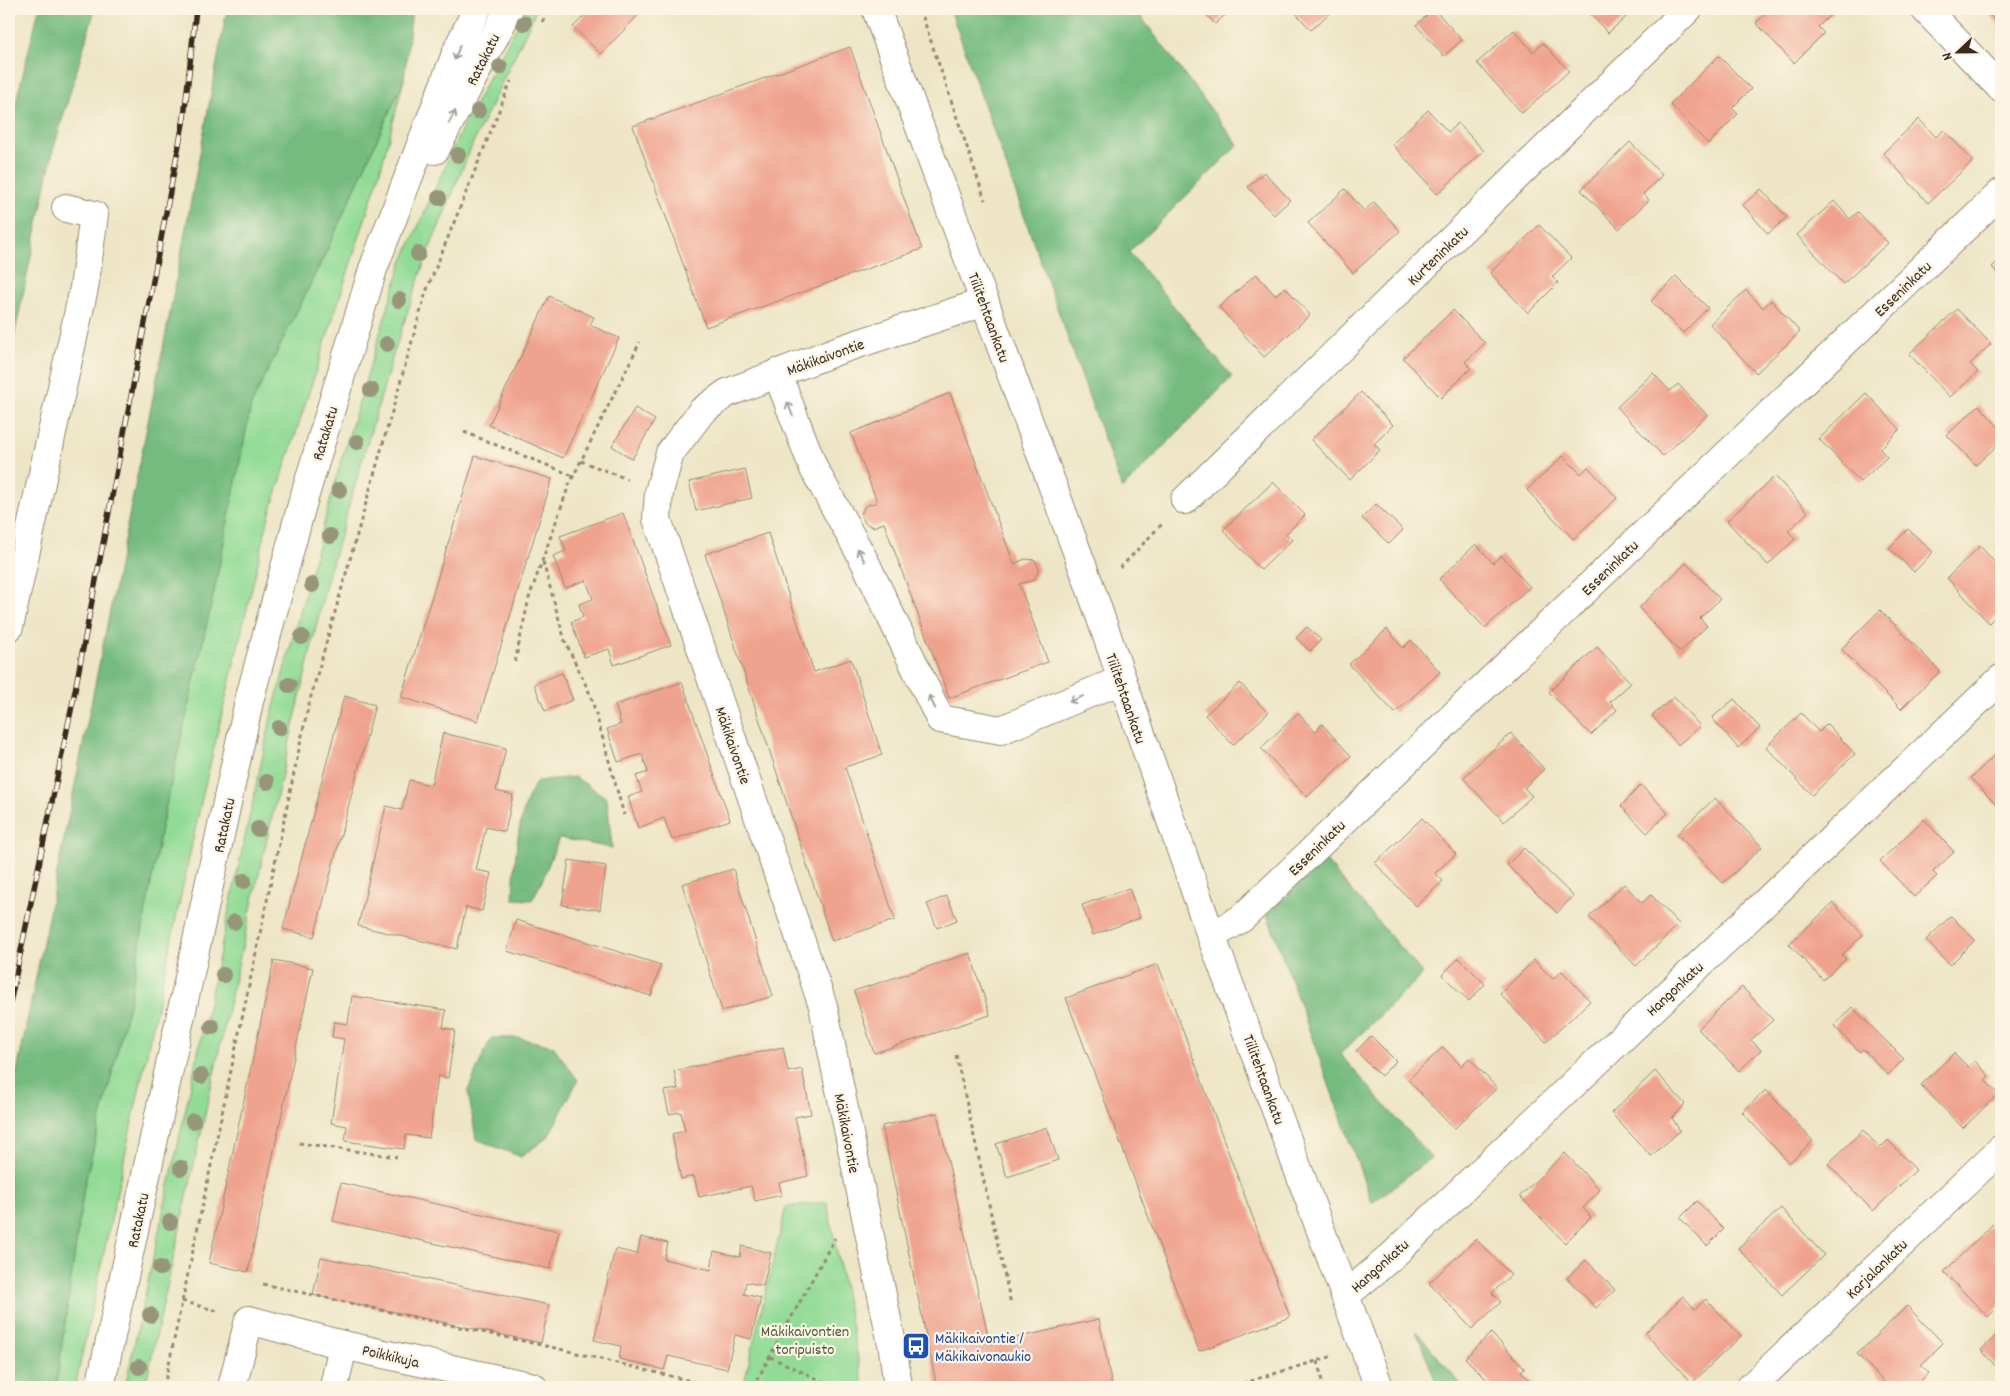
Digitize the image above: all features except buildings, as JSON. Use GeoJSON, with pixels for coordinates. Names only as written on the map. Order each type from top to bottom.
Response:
{"type":"FeatureCollection","features":[{"type":"Feature","properties":{"kind":"street","name":"Ratakatu"},"geometry":{"type":"LineString","coordinates":[[100,1387],[250,697],[301,508],[374,269],[459,46],[477,9]]}},
{"type":"Feature","properties":{"kind":"street","name":"Ratakatu"},"geometry":{"type":"LineString","coordinates":[[374,269],[509,9]]}},
{"type":"Feature","properties":{"kind":"street","name":"Tiilitehtaankatu"},"geometry":{"type":"LineString","coordinates":[[876,9],[1089,584],[1212,936],[1379,1387]]}},
{"type":"Feature","properties":{"kind":"street","name":"Kurteninkatu"},"geometry":{"type":"LineString","coordinates":[[1185,500],[1688,9]]}},
{"type":"Feature","properties":{"kind":"street"},"geometry":{"type":"LineString","coordinates":[[1925,9],[2001,88]]}},
{"type":"Feature","properties":{"kind":"street","name":"Esseninkatu"},"geometry":{"type":"LineString","coordinates":[[1212,936],[1242,918],[2001,193]]}},
{"type":"Feature","properties":{"kind":"street"},"geometry":{"type":"LineString","coordinates":[[9,627],[86,278],[94,215],[66,208]]}},
{"type":"Feature","properties":{"kind":"street","name":"Mäkikaivontie"},"geometry":{"type":"LineString","coordinates":[[898,1387],[893,1349],[823,1006],[657,519],[659,492],[670,453],[702,411],[727,393],[838,350],[985,302]]}},
{"type":"Feature","properties":{"kind":"street"},"geometry":{"type":"LineString","coordinates":[[777,373],[814,469],[865,562],[940,719],[1001,730],[1121,680]]}},
{"type":"Feature","properties":{"kind":"street","name":"Hangonkatu"},"geometry":{"type":"LineString","coordinates":[[1346,1295],[1392,1256],[2001,679]]}},
{"type":"Feature","properties":{"kind":"street","name":"Karjalankatu"},"geometry":{"type":"LineString","coordinates":[[1751,1387],[2001,1149]]}},
{"type":"Feature","properties":{"kind":"street","name":"Poikkikuja"},"geometry":{"type":"LineString","coordinates":[[232,1387],[249,1320],[343,1345],[533,1387]]}},
{"type":"Feature","properties":{"kind":"street"},"geometry":{"type":"LineString","coordinates":[[334,1387],[343,1345]]}},
{"type":"Feature","properties":{"kind":"path"},"geometry":{"type":"LineString","coordinates":[[541,24],[550,9]]}},
{"type":"Feature","properties":{"kind":"path"},"geometry":{"type":"LineString","coordinates":[[164,1387],[308,706],[426,292],[515,72]]}},
{"type":"Feature","properties":{"kind":"path"},"geometry":{"type":"LineString","coordinates":[[515,662],[529,598],[574,476],[640,342]]}},
{"type":"Feature","properties":{"kind":"path"},"geometry":{"type":"LineString","coordinates":[[464,432],[574,476]]}},
{"type":"Feature","properties":{"kind":"path"},"geometry":{"type":"LineString","coordinates":[[581,461],[659,492]]}},
{"type":"Feature","properties":{"kind":"path"},"geometry":{"type":"LineString","coordinates":[[1089,584],[1116,573],[1185,500]]}},
{"type":"Feature","properties":{"kind":"path"},"geometry":{"type":"LineString","coordinates":[[542,561],[565,641],[591,696],[624,816]]}},
{"type":"Feature","properties":{"kind":"path"},"geometry":{"type":"LineString","coordinates":[[956,1055],[1011,1304]]}},
{"type":"Feature","properties":{"kind":"path"},"geometry":{"type":"LineString","coordinates":[[300,1143],[397,1157]]}},
{"type":"Feature","properties":{"kind":"path"},"geometry":{"type":"LineString","coordinates":[[753,1387],[839,1231]]}},
{"type":"Feature","properties":{"kind":"path"},"geometry":{"type":"LineString","coordinates":[[263,1284],[564,1350],[715,1387]]}},
{"type":"Feature","properties":{"kind":"path"},"geometry":{"type":"LineString","coordinates":[[1219,1387],[1240,1384],[1364,1346]]}},
{"type":"Feature","properties":{"kind":"path"},"geometry":{"type":"LineString","coordinates":[[770,1357],[835,1387]]}},
{"type":"Feature","properties":{"kind":"path"},"geometry":{"type":"LineString","coordinates":[[1318,1361],[1323,1387]]}},
{"type":"Feature","properties":{"kind":"green space"},"geometry":{"type":"Polygon","coordinates":[[[39,9],[95,9],[53,151],[11,352],[9,351],[9,131],[39,9]]]}},
{"type":"Feature","properties":{"kind":"green space"},"geometry":{"type":"Polygon","coordinates":[[[227,9],[412,9],[404,80],[327,250],[251,405],[215,587],[161,828],[129,1004],[84,1186],[56,1387],[9,1387],[9,1111],[168,323],[227,9]]]}},
{"type":"Feature","properties":{"kind":"green space"},"geometry":{"type":"Polygon","coordinates":[[[526,9],[537,9],[473,143],[425,260],[394,352],[326,584],[235,978],[145,1387],[125,1387],[271,718],[341,461],[401,265],[462,128],[526,9]]]}},
{"type":"Feature","properties":{"kind":"green space"},"geometry":{"type":"Polygon","coordinates":[[[950,9],[1135,9],[1238,145],[1129,252],[1232,377],[1122,489],[950,9]]]}},
{"type":"Feature","properties":{"kind":"green space"},"geometry":{"type":"Polygon","coordinates":[[[404,80],[378,179],[269,516],[202,798],[75,1387],[56,1387],[84,1186],[129,1004],[161,828],[215,587],[251,405],[327,250],[404,80]]]}},
{"type":"Feature","properties":{"kind":"green space"},"geometry":{"type":"Polygon","coordinates":[[[575,777],[607,798],[612,848],[559,838],[542,881],[532,900],[513,899],[518,838],[530,794],[537,781],[575,777]]]}},
{"type":"Feature","properties":{"kind":"green space"},"geometry":{"type":"Polygon","coordinates":[[[1325,860],[1423,974],[1340,1054],[1431,1158],[1372,1203],[1267,914],[1325,860]]]}},
{"type":"Feature","properties":{"kind":"green space"},"geometry":{"type":"Polygon","coordinates":[[[492,1038],[519,1038],[553,1046],[578,1080],[548,1137],[521,1157],[476,1139],[468,1091],[492,1038]]]}},
{"type":"Feature","properties":{"kind":"green space","name":"Mäkikaivontien toripuisto"},"geometry":{"type":"Polygon","coordinates":[[[827,1202],[863,1384],[860,1387],[743,1387],[786,1207],[827,1202]]]}},
{"type":"Feature","properties":{"kind":"green space"},"geometry":{"type":"Polygon","coordinates":[[[1416,1331],[1463,1387],[1438,1387],[1416,1331]]]}},
{"type":"Feature","properties":{"kind":"railway"},"geometry":{"type":"LineString","coordinates":[[9,1008],[73,701],[184,118],[196,9]]}},
{"type":"Feature","properties":{"kind":"place","name":"Mäkikaivontie / Mäkikaivonaukio"},"geometry":{"type":"Point","coordinates":[916,1346]}}]}
